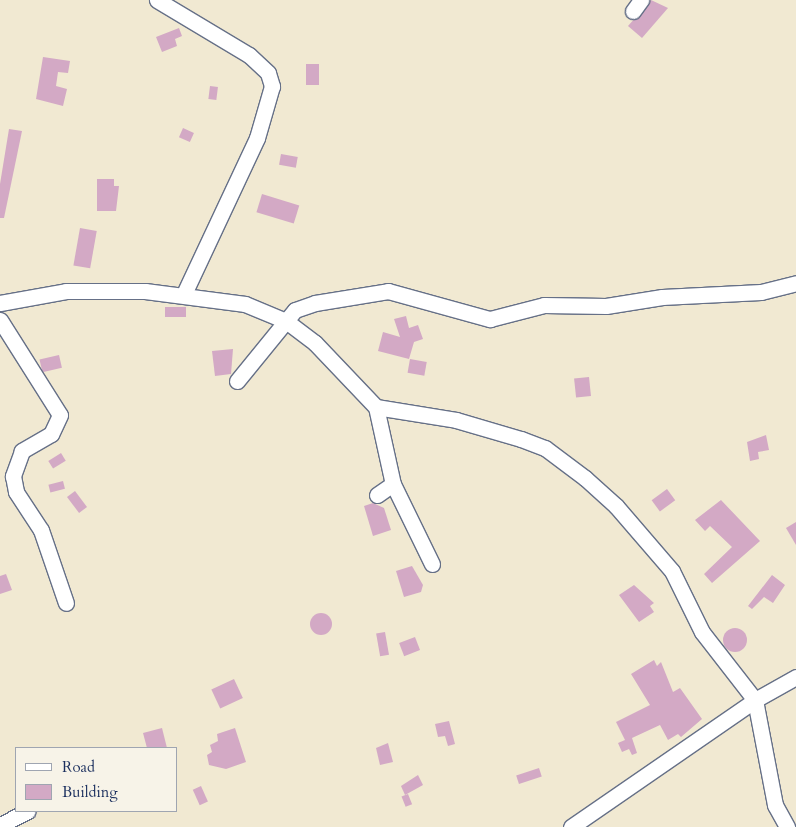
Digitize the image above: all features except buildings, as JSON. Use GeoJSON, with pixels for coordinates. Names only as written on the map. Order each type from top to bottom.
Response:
{"type":"FeatureCollection","features":[{"type":"Feature","properties":{"kind":"street"},"geometry":{"type":"LineString","coordinates":[[157,0],[250,55],[268,73],[272,86],[257,138],[184,294]]}},
{"type":"Feature","properties":{"kind":"street"},"geometry":{"type":"LineString","coordinates":[[237,381],[295,310],[315,303],[388,291],[490,319],[544,305],[581,308],[662,297],[760,292],[796,283]]}},
{"type":"Feature","properties":{"kind":"street"},"geometry":{"type":"LineString","coordinates":[[0,303],[88,289],[184,294],[245,304],[286,322],[315,343],[376,407],[396,414],[456,420],[545,448],[585,478],[672,572],[711,645],[755,700],[775,805],[788,827]]}},
{"type":"Feature","properties":{"kind":"street"},"geometry":{"type":"LineString","coordinates":[[0,320],[60,415],[51,434],[22,451],[13,476],[16,492],[41,530],[66,602]]}},
{"type":"Feature","properties":{"kind":"street"},"geometry":{"type":"LineString","coordinates":[[376,407],[393,484],[432,564]]}},
{"type":"Feature","properties":{"kind":"street"},"geometry":{"type":"LineString","coordinates":[[377,495],[393,484]]}},
{"type":"Feature","properties":{"kind":"street"},"geometry":{"type":"LineString","coordinates":[[571,827],[755,700],[796,677]]}},
{"type":"Feature","properties":{"kind":"street"},"geometry":{"type":"LineString","coordinates":[[0,825],[26,812]]}}]}
